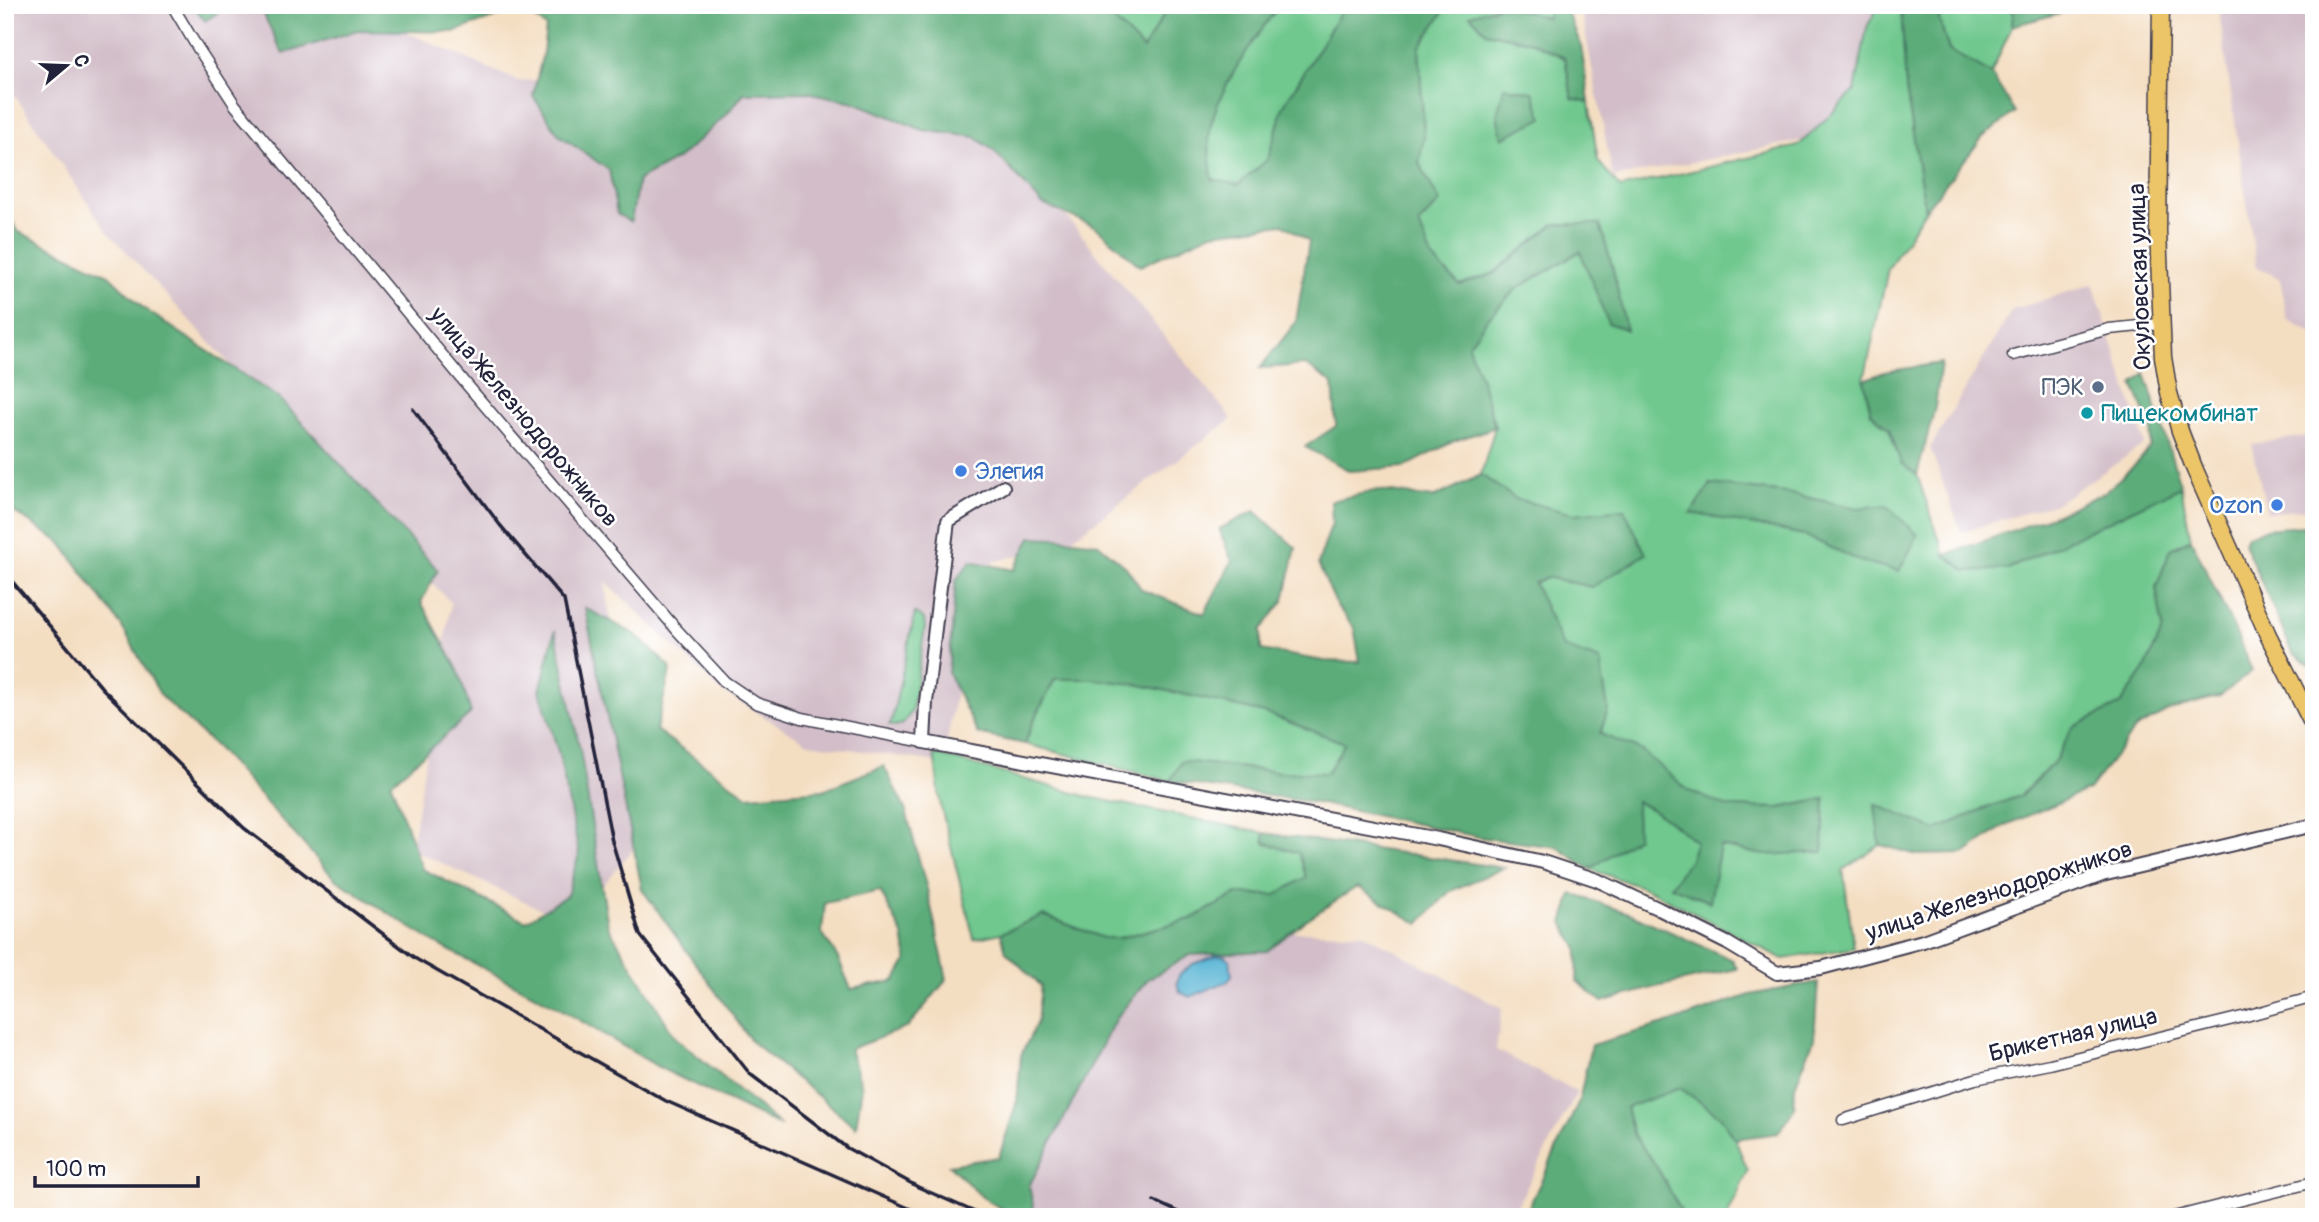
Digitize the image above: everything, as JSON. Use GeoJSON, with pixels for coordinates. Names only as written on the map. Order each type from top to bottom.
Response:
{"type":"FeatureCollection","features":[{"type":"Feature","properties":{"kind":"main road","name":"Окуловская улица"},"geometry":{"type":"LineString","coordinates":[[2161,5],[2158,230],[2162,357],[2169,393],[2180,431],[2268,635],[2314,727]]}},
{"type":"Feature","properties":{"kind":"street","name":"улица Железнодорожников"},"geometry":{"type":"LineString","coordinates":[[173,5],[236,106],[468,386],[677,630],[725,682],[755,703],[802,718],[1438,839],[1543,862],[1597,880],[1660,909],[1727,943],[1777,973],[1821,968],[1923,941],[2102,875],[2314,825]]}},
{"type":"Feature","properties":{"kind":"street"},"geometry":{"type":"LineString","coordinates":[[2013,355],[2109,329],[2160,324]]}},
{"type":"Feature","properties":{"kind":"street"},"geometry":{"type":"LineString","coordinates":[[924,742],[926,702],[948,522],[1003,487]]}},
{"type":"Feature","properties":{"kind":"street","name":"Брикетная улица"},"geometry":{"type":"LineString","coordinates":[[1843,1120],[1975,1079],[2220,1023],[2314,997]]}},
{"type":"Feature","properties":{"kind":"street"},"geometry":{"type":"LineString","coordinates":[[2174,1217],[2314,1182]]}},
{"type":"Feature","properties":{"kind":"shaded area"},"geometry":{"type":"Polygon","coordinates":[[[5,5],[344,5],[518,81],[941,63],[1232,419],[1068,542],[979,566],[943,763],[808,743],[721,691],[605,581],[641,840],[571,923],[411,849],[451,603],[107,231],[5,81],[5,5]]]}},
{"type":"Feature","properties":{"kind":"shaded area"},"geometry":{"type":"Polygon","coordinates":[[[1580,5],[1893,5],[1910,119],[1613,178],[1580,5]]]}},
{"type":"Feature","properties":{"kind":"shaded area"},"geometry":{"type":"Polygon","coordinates":[[[2218,5],[2314,5],[2314,334],[2287,319],[2280,279],[2256,266],[2218,5]]]}},
{"type":"Feature","properties":{"kind":"shaded area"},"geometry":{"type":"Polygon","coordinates":[[[2093,284],[2145,444],[2057,503],[1961,532],[1930,448],[2012,310],[2093,284]]]}},
{"type":"Feature","properties":{"kind":"shaded area"},"geometry":{"type":"Polygon","coordinates":[[[2314,435],[2314,508],[2267,513],[2252,444],[2314,435]]]}},
{"type":"Feature","properties":{"kind":"shaded area"},"geometry":{"type":"Polygon","coordinates":[[[1145,929],[1363,933],[1502,1008],[1496,1050],[1577,1092],[1511,1217],[1005,1215],[1145,929]]]}},
{"type":"Feature","properties":{"kind":"green space"},"geometry":{"type":"Polygon","coordinates":[[[193,5],[229,5],[205,21],[193,5]]]}},
{"type":"Feature","properties":{"kind":"green space"},"geometry":{"type":"Polygon","coordinates":[[[259,5],[1099,5],[1143,49],[1170,5],[1280,5],[1229,81],[1214,113],[1210,129],[1212,179],[1238,185],[1268,159],[1283,107],[1345,5],[1443,5],[1442,14],[1419,48],[1424,137],[1419,163],[1440,202],[1419,224],[1432,258],[1460,285],[1493,274],[1554,224],[1600,224],[1626,330],[1608,323],[1580,251],[1515,290],[1488,318],[1468,346],[1495,427],[1454,441],[1405,467],[1350,471],[1305,447],[1336,426],[1333,384],[1306,365],[1260,368],[1296,322],[1309,241],[1283,224],[1212,233],[1140,266],[1096,227],[1042,204],[994,151],[975,137],[923,130],[854,102],[807,92],[744,93],[726,115],[679,158],[638,180],[631,222],[617,214],[609,170],[559,135],[533,96],[546,27],[522,8],[453,32],[358,30],[283,54],[259,5]]]}},
{"type":"Feature","properties":{"kind":"green space"},"geometry":{"type":"Polygon","coordinates":[[[1099,5],[1170,5],[1143,50],[1099,5]]]}},
{"type":"Feature","properties":{"kind":"green space"},"geometry":{"type":"Polygon","coordinates":[[[1280,5],[1345,5],[1283,107],[1268,160],[1239,185],[1211,179],[1209,135],[1214,114],[1239,64],[1280,5]]]}},
{"type":"Feature","properties":{"kind":"green space"},"geometry":{"type":"Polygon","coordinates":[[[1443,5],[1502,5],[1471,15],[1486,32],[1532,42],[1565,58],[1572,98],[1589,102],[1598,161],[1620,188],[1798,146],[1855,91],[1867,27],[1879,5],[1901,5],[1906,88],[1925,210],[1888,269],[1864,380],[1871,413],[1889,429],[1901,463],[1917,475],[1945,555],[1966,571],[2008,569],[2181,487],[2191,539],[2171,549],[2156,587],[2163,629],[2145,669],[2121,704],[2072,728],[2055,761],[2020,796],[1936,830],[1875,805],[1880,845],[1843,870],[1854,948],[1783,959],[1647,889],[1590,869],[1637,837],[1635,801],[1658,813],[1696,842],[1690,859],[1671,886],[1719,846],[1764,855],[1824,799],[1779,808],[1728,807],[1689,792],[1641,750],[1600,734],[1608,709],[1563,647],[1534,583],[1546,577],[1592,587],[1624,509],[1574,515],[1516,499],[1481,475],[1495,427],[1481,379],[1467,346],[1488,318],[1515,290],[1581,251],[1594,284],[1613,269],[1599,224],[1554,224],[1492,274],[1459,285],[1432,258],[1419,224],[1418,163],[1424,137],[1419,48],[1442,14],[1443,5]],[[1711,484],[1760,525],[1804,535],[1860,561],[1857,508],[1786,493],[1711,484]]]}},
{"type":"Feature","properties":{"kind":"green space"},"geometry":{"type":"Polygon","coordinates":[[[1503,5],[1551,5],[1548,18],[1503,5]]]}},
{"type":"Feature","properties":{"kind":"green space"},"geometry":{"type":"Polygon","coordinates":[[[1503,5],[1547,18],[1551,5],[1564,5],[1581,45],[1589,102],[1572,98],[1565,58],[1532,42],[1486,32],[1470,15],[1503,5]]]}},
{"type":"Feature","properties":{"kind":"green space"},"geometry":{"type":"Polygon","coordinates":[[[1901,5],[1921,5],[1936,10],[1949,50],[1991,74],[2015,112],[1983,137],[1925,210],[1906,88],[1901,5]]]}},
{"type":"Feature","properties":{"kind":"green space"},"geometry":{"type":"Polygon","coordinates":[[[1921,5],[2014,5],[2012,26],[1991,74],[1949,50],[1936,10],[1921,5]]]}},
{"type":"Feature","properties":{"kind":"green space"},"geometry":{"type":"Polygon","coordinates":[[[2014,5],[2080,5],[2012,26],[2014,5]]]}},
{"type":"Feature","properties":{"kind":"green space"},"geometry":{"type":"Polygon","coordinates":[[[1504,87],[1533,92],[1543,118],[1502,138],[1497,115],[1504,87]]]}},
{"type":"Feature","properties":{"kind":"green space"},"geometry":{"type":"Polygon","coordinates":[[[5,205],[17,231],[109,275],[143,308],[280,399],[438,570],[421,602],[458,670],[471,713],[391,783],[422,869],[526,921],[567,895],[579,854],[559,755],[540,691],[555,630],[580,749],[608,926],[675,1037],[781,1126],[660,1068],[554,1005],[433,942],[334,878],[217,748],[161,696],[122,627],[61,543],[5,506],[5,205]]]}},
{"type":"Feature","properties":{"kind":"green space"},"geometry":{"type":"Polygon","coordinates":[[[1941,363],[1935,407],[1917,475],[1901,463],[1889,429],[1871,413],[1864,380],[1884,372],[1941,363]]]}},
{"type":"Feature","properties":{"kind":"green space"},"geometry":{"type":"Polygon","coordinates":[[[2145,373],[2181,487],[2008,569],[1966,571],[1945,555],[2055,515],[2105,492],[2138,462],[2150,447],[2152,429],[2133,384],[2145,373]]]}},
{"type":"Feature","properties":{"kind":"green space"},"geometry":{"type":"Polygon","coordinates":[[[1481,475],[1516,499],[1573,514],[1624,509],[1646,554],[1592,587],[1546,577],[1534,583],[1563,647],[1600,660],[1608,709],[1600,734],[1641,750],[1689,791],[1728,807],[1779,808],[1825,799],[1823,852],[1764,855],[1720,846],[1710,902],[1671,886],[1690,859],[1696,841],[1658,813],[1636,801],[1637,837],[1590,869],[1557,847],[1484,838],[1316,803],[1170,781],[1182,761],[1281,772],[1327,773],[1345,743],[1268,714],[1141,685],[1093,679],[1055,679],[1025,744],[978,734],[948,673],[956,580],[971,561],[1014,570],[1031,537],[1097,543],[1126,567],[1142,590],[1204,614],[1232,561],[1219,529],[1255,511],[1296,548],[1284,600],[1261,630],[1261,650],[1324,661],[1360,662],[1354,628],[1337,606],[1318,564],[1332,523],[1331,501],[1378,490],[1433,498],[1481,475]]]}},
{"type":"Feature","properties":{"kind":"green space"},"geometry":{"type":"Polygon","coordinates":[[[1711,484],[1786,493],[1857,508],[1886,505],[1918,535],[1899,571],[1860,561],[1804,535],[1691,513],[1711,484]]]}},
{"type":"Feature","properties":{"kind":"green space"},"geometry":{"type":"Polygon","coordinates":[[[2314,525],[2314,668],[2293,653],[2244,543],[2247,535],[2265,529],[2314,525]]]}},
{"type":"Feature","properties":{"kind":"green space"},"geometry":{"type":"Polygon","coordinates":[[[2191,539],[2252,671],[2220,696],[2170,710],[2136,728],[2089,790],[2006,825],[1964,854],[1917,855],[1880,845],[1875,804],[1936,830],[2021,796],[2055,761],[2072,728],[2121,704],[2145,669],[2163,629],[2156,587],[2171,549],[2191,539]]]}},
{"type":"Feature","properties":{"kind":"green space"},"geometry":{"type":"Polygon","coordinates":[[[585,608],[635,634],[671,668],[656,730],[748,796],[823,790],[884,766],[906,811],[947,979],[908,1027],[850,1049],[862,1087],[856,1127],[752,1042],[642,889],[585,608]],[[880,891],[825,903],[822,933],[838,958],[851,989],[895,981],[907,960],[903,935],[880,891]]]}},
{"type":"Feature","properties":{"kind":"green space"},"geometry":{"type":"Polygon","coordinates":[[[915,613],[924,619],[925,627],[912,711],[903,724],[889,725],[892,720],[915,613]]]}},
{"type":"Feature","properties":{"kind":"green space"},"geometry":{"type":"Polygon","coordinates":[[[1055,679],[1092,679],[1141,685],[1205,699],[1268,714],[1345,743],[1327,773],[1281,772],[1182,761],[1170,781],[1025,744],[1055,679]]]}},
{"type":"Feature","properties":{"kind":"green space"},"geometry":{"type":"Polygon","coordinates":[[[934,754],[1089,797],[1264,833],[1265,843],[1299,853],[1306,877],[1276,895],[1237,894],[1191,919],[1119,938],[1103,938],[1043,915],[1001,933],[974,939],[941,807],[934,754]]]}},
{"type":"Feature","properties":{"kind":"green space"},"geometry":{"type":"Polygon","coordinates":[[[1264,833],[1504,868],[1450,891],[1419,924],[1357,887],[1306,920],[1267,951],[1190,955],[1147,980],[1116,1018],[1029,1186],[1035,1214],[1043,1217],[1015,1217],[982,1197],[949,1165],[999,1157],[1017,1101],[1021,1055],[1037,1022],[1041,986],[1006,952],[1001,933],[1043,915],[1103,938],[1119,938],[1191,919],[1237,894],[1276,895],[1306,877],[1299,853],[1265,843],[1264,833]]]}},
{"type":"Feature","properties":{"kind":"green space"},"geometry":{"type":"Polygon","coordinates":[[[1572,894],[1629,913],[1733,960],[1737,969],[1602,1002],[1577,981],[1578,949],[1563,923],[1572,894]]]}},
{"type":"Feature","properties":{"kind":"green space"},"geometry":{"type":"Polygon","coordinates":[[[1818,982],[1814,1039],[1795,1086],[1794,1109],[1778,1133],[1735,1139],[1721,1117],[1680,1088],[1626,1108],[1634,1136],[1657,1167],[1684,1217],[1524,1217],[1579,1102],[1591,1045],[1678,1020],[1750,995],[1818,982]]]}},
{"type":"Feature","properties":{"kind":"green space"},"geometry":{"type":"Polygon","coordinates":[[[1680,1088],[1721,1117],[1735,1139],[1748,1171],[1727,1217],[1684,1217],[1657,1167],[1634,1136],[1626,1108],[1680,1088]]]}},
{"type":"Feature","properties":{"kind":"water"},"geometry":{"type":"Polygon","coordinates":[[[1218,955],[1230,960],[1232,975],[1228,981],[1190,997],[1180,992],[1177,983],[1179,975],[1193,964],[1218,955]]]}},
{"type":"Feature","properties":{"kind":"railway"},"geometry":{"type":"LineString","coordinates":[[413,409],[500,525],[564,600],[612,841],[640,935],[750,1074],[847,1148],[918,1187],[986,1217]]}},
{"type":"Feature","properties":{"kind":"railway"},"geometry":{"type":"LineString","coordinates":[[5,573],[102,688],[244,828],[416,959],[666,1101],[929,1217]]}},
{"type":"Feature","properties":{"kind":"railway"},"geometry":{"type":"LineString","coordinates":[[1154,1201],[1189,1217]]}},
{"type":"Feature","properties":{"kind":"place","name":"ПЭК"},"geometry":{"type":"Point","coordinates":[2098,387]}},
{"type":"Feature","properties":{"kind":"place","name":"Пищекомбинат"},"geometry":{"type":"Point","coordinates":[2087,413]}},
{"type":"Feature","properties":{"kind":"place","name":"Элегия"},"geometry":{"type":"Point","coordinates":[961,471]}},
{"type":"Feature","properties":{"kind":"place","name":"Ozon"},"geometry":{"type":"Point","coordinates":[2277,505]}}]}
